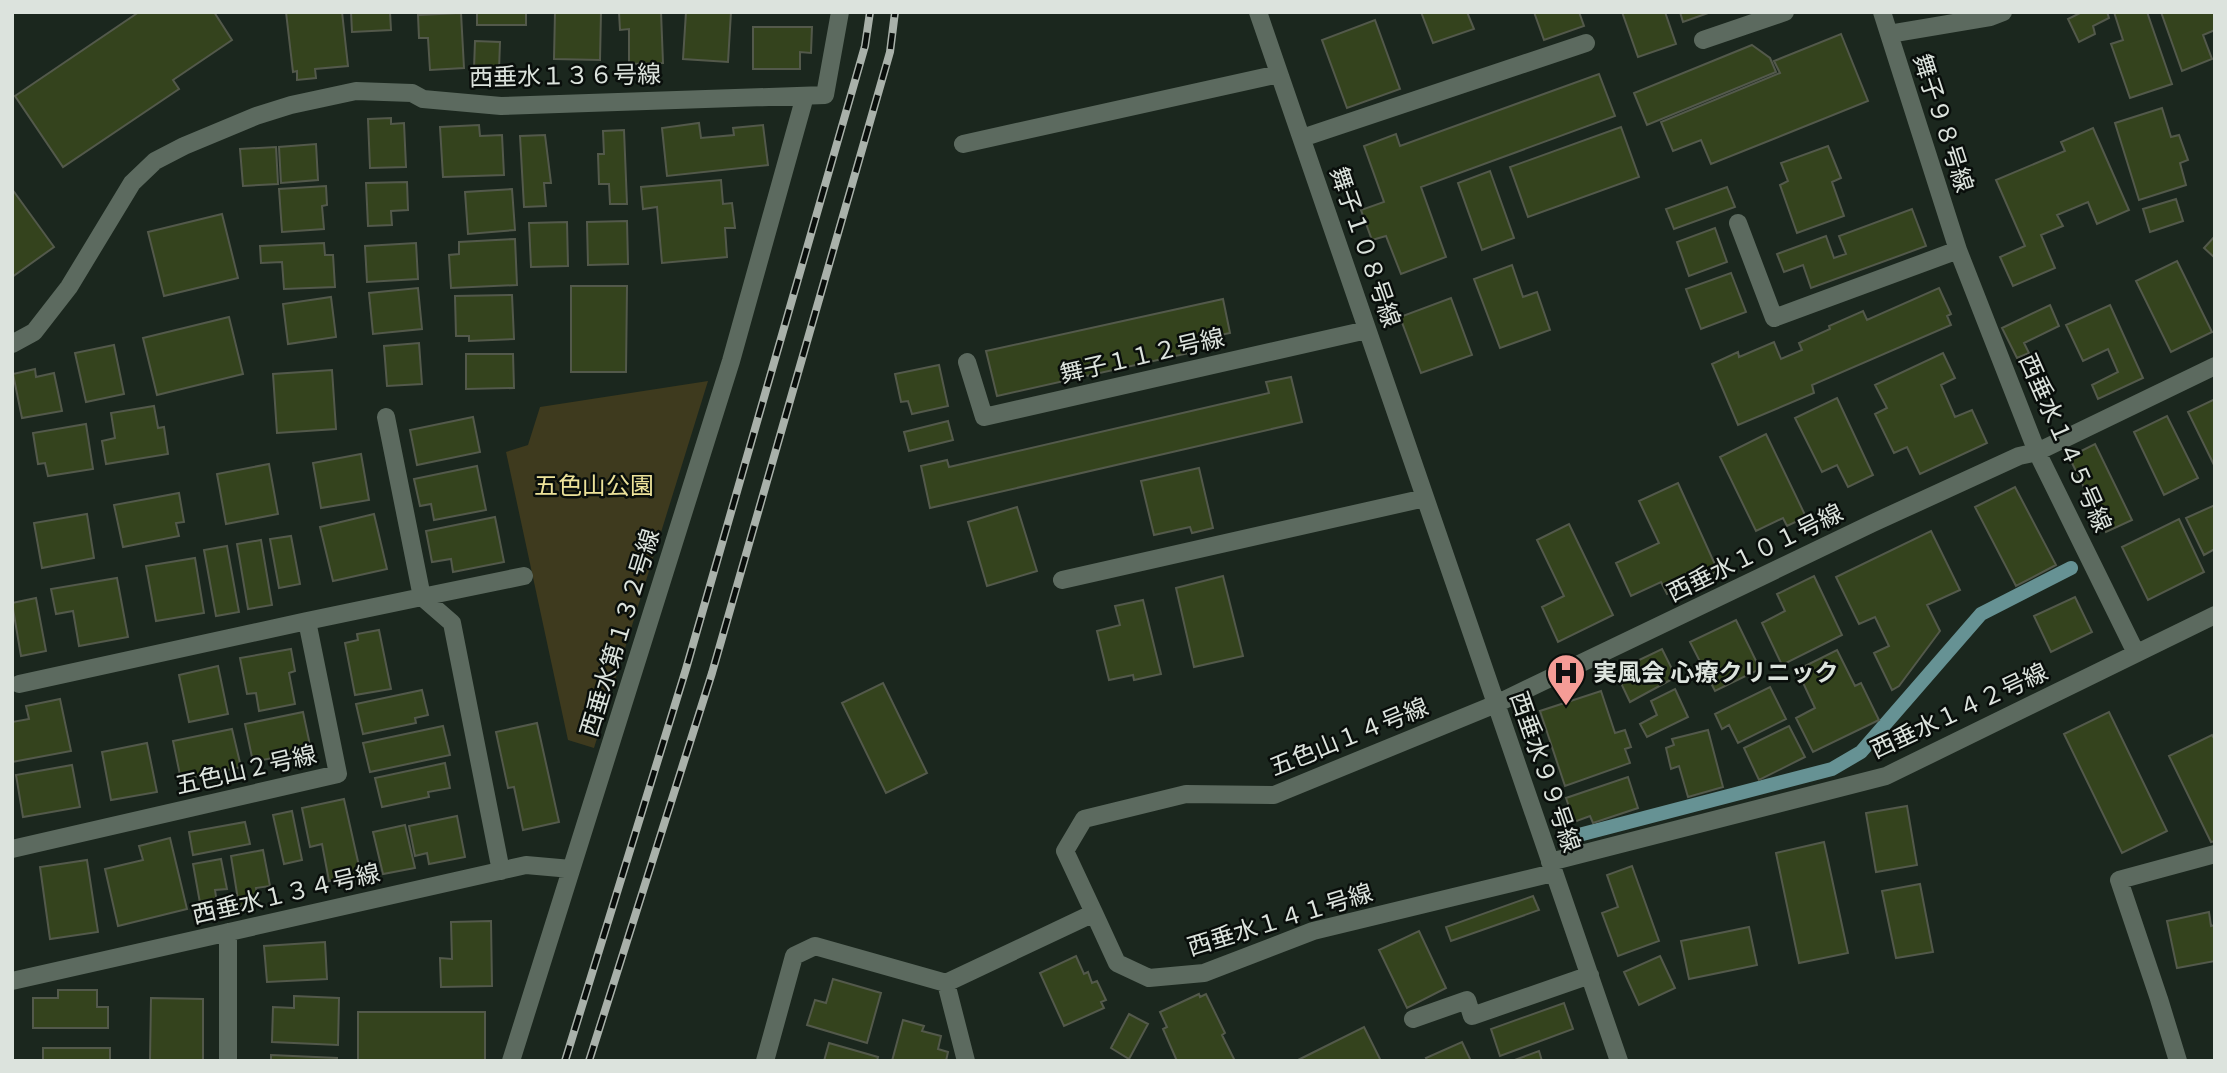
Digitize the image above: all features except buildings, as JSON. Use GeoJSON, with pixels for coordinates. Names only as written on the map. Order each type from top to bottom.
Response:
{"type":"FeatureCollection","features":[{"type":"Feature","properties":{"kind":"street"},"geometry":{"type":"LineString","coordinates":[[805,96],[825,95],[840,12]]}},
{"type":"Feature","properties":{"kind":"street","name":"舞子１０８号線"},"geometry":{"type":"LineString","coordinates":[[1258,12],[1425,498]]}},
{"type":"Feature","properties":{"kind":"street"},"geometry":{"type":"LineString","coordinates":[[1703,40],[1785,12]]}},
{"type":"Feature","properties":{"kind":"street","name":"舞子９８号線"},"geometry":{"type":"LineString","coordinates":[[1882,12],[1958,250]]}},
{"type":"Feature","properties":{"kind":"street"},"geometry":{"type":"LineString","coordinates":[[1889,34],[1990,17],[2003,12]]}},
{"type":"Feature","properties":{"kind":"street"},"geometry":{"type":"LineString","coordinates":[[1301,138],[1586,43]]}},
{"type":"Feature","properties":{"kind":"street"},"geometry":{"type":"LineString","coordinates":[[963,144],[1279,74]]}},
{"type":"Feature","properties":{"kind":"street","name":"西垂水１３６号線"},"geometry":{"type":"LineString","coordinates":[[12,344],[34,332],[62,296],[132,183],[155,161],[208,136],[291,105],[356,91],[412,93],[423,99],[501,106],[805,96]]}},
{"type":"Feature","properties":{"kind":"street","name":"西垂水第１３２号線"},"geometry":{"type":"LineString","coordinates":[[511,1061],[731,362],[805,96]]}},
{"type":"Feature","properties":{"kind":"street"},"geometry":{"type":"LineString","coordinates":[[1738,223],[1774,317],[1958,250]]}},
{"type":"Feature","properties":{"kind":"street","name":"西垂水１４５号線"},"geometry":{"type":"LineString","coordinates":[[1958,250],[2037,452],[2136,653]]}},
{"type":"Feature","properties":{"kind":"street","name":"舞子１１２号線"},"geometry":{"type":"LineString","coordinates":[[967,362],[984,417],[1367,330]]}},
{"type":"Feature","properties":{"kind":"street","name":"西垂水１０１号線"},"geometry":{"type":"LineString","coordinates":[[1496,704],[1873,523],[2019,456],[2037,452],[2215,366]]}},
{"type":"Feature","properties":{"kind":"street"},"geometry":{"type":"LineString","coordinates":[[386,417],[422,597],[452,623],[501,871]]}},
{"type":"Feature","properties":{"kind":"street"},"geometry":{"type":"LineString","coordinates":[[1062,580],[1425,498]]}},
{"type":"Feature","properties":{"kind":"street","name":"西垂水９９号線"},"geometry":{"type":"LineString","coordinates":[[1425,498],[1619,1061]]}},
{"type":"Feature","properties":{"kind":"street"},"geometry":{"type":"LineString","coordinates":[[19,684],[524,576]]}},
{"type":"Feature","properties":{"kind":"street","name":"西垂水１４２号線"},"geometry":{"type":"LineString","coordinates":[[1551,867],[1886,776],[2215,615]]}},
{"type":"Feature","properties":{"kind":"street","name":"五色山２号線"},"geometry":{"type":"LineString","coordinates":[[12,849],[338,774],[307,621]]}},
{"type":"Feature","properties":{"kind":"street","name":"五色山１４号線"},"geometry":{"type":"LineString","coordinates":[[1094,914],[1065,851],[1084,819],[1186,794],[1275,795],[1496,704]]}},
{"type":"Feature","properties":{"kind":"street"},"geometry":{"type":"LineString","coordinates":[[2178,1061],[2119,880],[2215,854]]}},
{"type":"Feature","properties":{"kind":"street","name":"西垂水１３４号線"},"geometry":{"type":"LineString","coordinates":[[12,981],[501,871],[526,866],[571,869]]}},
{"type":"Feature","properties":{"kind":"street","name":"西垂水１４１号線"},"geometry":{"type":"LineString","coordinates":[[1094,914],[1117,963],[1149,978],[1204,973],[1313,931],[1551,867]]}},
{"type":"Feature","properties":{"kind":"street"},"geometry":{"type":"LineString","coordinates":[[765,1061],[794,956],[815,946],[946,983],[1094,914]]}},
{"type":"Feature","properties":{"kind":"street"},"geometry":{"type":"LineString","coordinates":[[228,932],[228,1061]]}},
{"type":"Feature","properties":{"kind":"street"},"geometry":{"type":"LineString","coordinates":[[1413,1019],[1467,1000],[1472,1016],[1590,975]]}},
{"type":"Feature","properties":{"kind":"street"},"geometry":{"type":"LineString","coordinates":[[946,983],[966,1061]]}},
{"type":"Feature","properties":{"kind":"green space","name":"五色山公園"},"geometry":{"type":"Polygon","coordinates":[[[708,381],[594,748],[568,740],[506,452],[528,445],[540,407],[708,381]]]}},
{"type":"Feature","properties":{"kind":"waterway"},"geometry":{"type":"LineString","coordinates":[[1575,836],[1832,769],[1861,752],[1981,614],[2071,568]]}},
{"type":"Feature","properties":{"kind":"railway"},"geometry":{"type":"LineString","coordinates":[[565,1061],[686,669],[865,46],[870,12]]}},
{"type":"Feature","properties":{"kind":"railway"},"geometry":{"type":"LineString","coordinates":[[589,1061],[712,673],[890,52],[895,12]]}},
{"type":"Feature","properties":{"kind":"place","name":"実風会 心療クリニック"},"geometry":{"type":"Point","coordinates":[1566,707]}}]}
